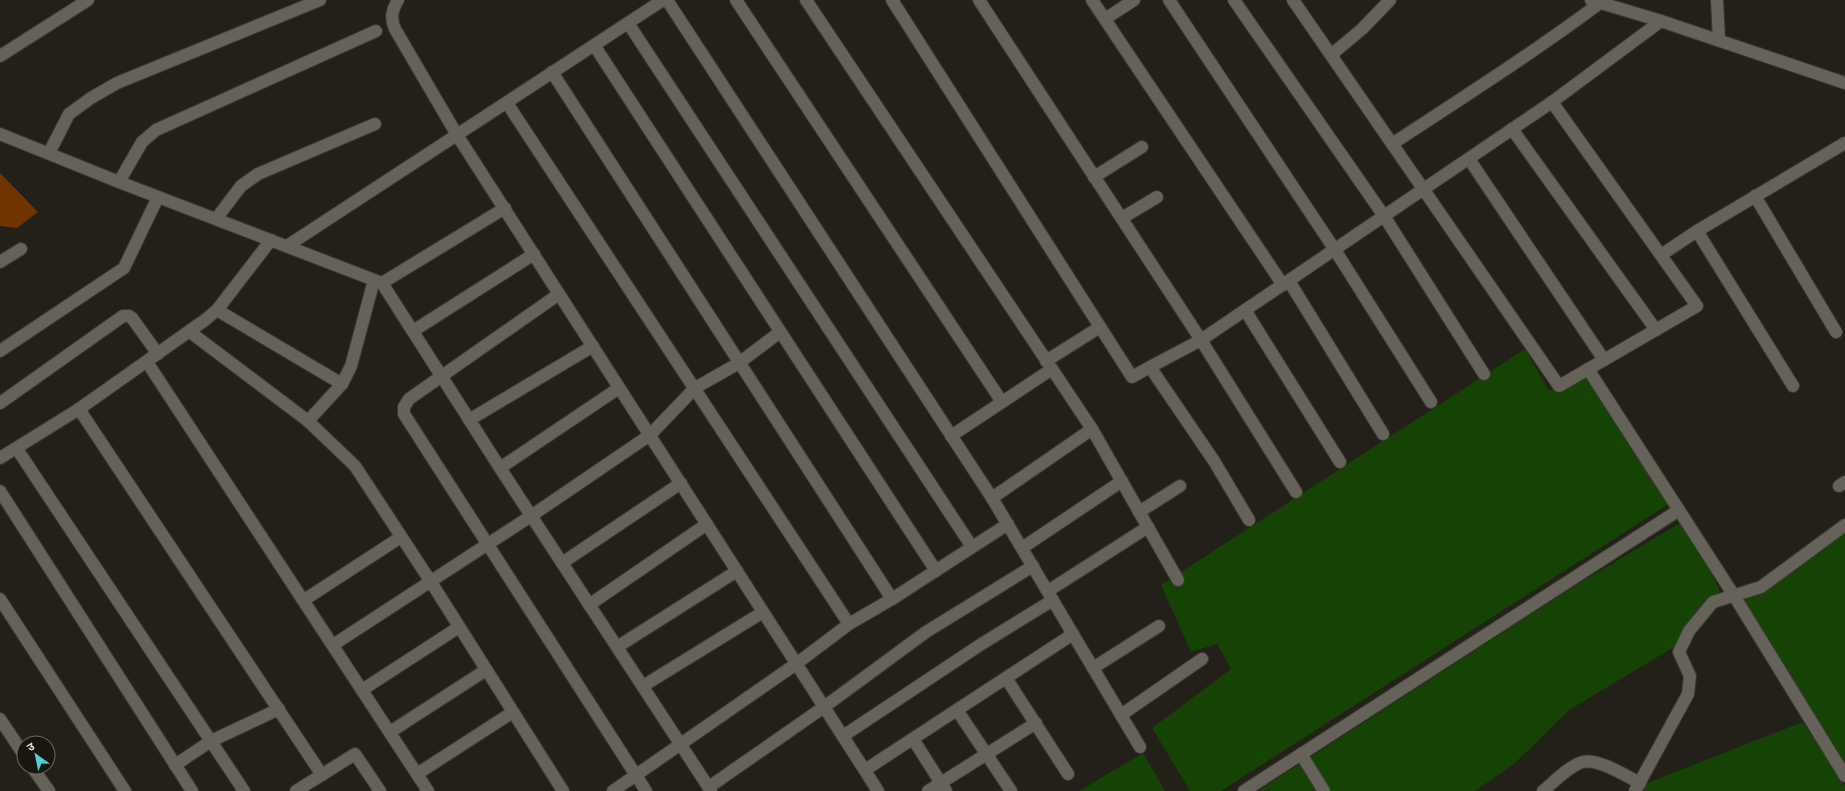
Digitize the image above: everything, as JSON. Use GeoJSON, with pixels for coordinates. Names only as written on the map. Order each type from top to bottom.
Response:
{"type":"FeatureCollection","features":[{"type":"Feature","properties":{"kind":"street"},"geometry":{"type":"LineString","coordinates":[[0,56],[88,0]]}},
{"type":"Feature","properties":{"kind":"street"},"geometry":{"type":"LineString","coordinates":[[48,154],[69,114],[117,83],[320,0]]}},
{"type":"Feature","properties":{"kind":"street"},"geometry":{"type":"LineString","coordinates":[[398,0],[392,9],[392,22],[395,29],[457,135],[878,791]]}},
{"type":"Feature","properties":{"kind":"street"},"geometry":{"type":"LineString","coordinates":[[287,246],[663,0]]}},
{"type":"Feature","properties":{"kind":"street"},"geometry":{"type":"LineString","coordinates":[[667,0],[992,498],[1140,747]]}},
{"type":"Feature","properties":{"kind":"street"},"geometry":{"type":"LineString","coordinates":[[736,0],[1002,402]]}},
{"type":"Feature","properties":{"kind":"street"},"geometry":{"type":"LineString","coordinates":[[806,0],[1092,429],[1178,580]]}},
{"type":"Feature","properties":{"kind":"street"},"geometry":{"type":"LineString","coordinates":[[892,0],[1132,377],[1201,340],[1424,190],[1552,102],[1661,20]]}},
{"type":"Feature","properties":{"kind":"street"},"geometry":{"type":"LineString","coordinates":[[979,0],[1201,340],[1296,492]]}},
{"type":"Feature","properties":{"kind":"street"},"geometry":{"type":"LineString","coordinates":[[1092,0],[1286,283],[1383,434]]}},
{"type":"Feature","properties":{"kind":"street"},"geometry":{"type":"LineString","coordinates":[[1106,20],[1134,0]]}},
{"type":"Feature","properties":{"kind":"street"},"geometry":{"type":"LineString","coordinates":[[1169,0],[1335,250],[1431,402]]}},
{"type":"Feature","properties":{"kind":"street"},"geometry":{"type":"LineString","coordinates":[[1234,0],[1384,216],[1484,374]]}},
{"type":"Feature","properties":{"kind":"street"},"geometry":{"type":"LineString","coordinates":[[1293,0],[1558,386],[1697,306],[1552,102]]}},
{"type":"Feature","properties":{"kind":"street"},"geometry":{"type":"LineString","coordinates":[[1331,55],[1362,29],[1390,0]]}},
{"type":"Feature","properties":{"kind":"street"},"geometry":{"type":"LineString","coordinates":[[1717,0],[1718,40]]}},
{"type":"Feature","properties":{"kind":"street"},"geometry":{"type":"LineString","coordinates":[[1392,144],[1508,66],[1547,42],[1595,2],[1661,20],[1845,83]]}},
{"type":"Feature","properties":{"kind":"street"},"geometry":{"type":"LineString","coordinates":[[628,23],[972,547]]}},
{"type":"Feature","properties":{"kind":"street"},"geometry":{"type":"LineString","coordinates":[[119,182],[142,142],[156,130],[376,31]]}},
{"type":"Feature","properties":{"kind":"street"},"geometry":{"type":"LineString","coordinates":[[594,46],[936,571]]}},
{"type":"Feature","properties":{"kind":"street"},"geometry":{"type":"LineString","coordinates":[[552,72],[892,600]]}},
{"type":"Feature","properties":{"kind":"street"},"geometry":{"type":"LineString","coordinates":[[507,103],[849,624]]}},
{"type":"Feature","properties":{"kind":"street"},"geometry":{"type":"LineString","coordinates":[[216,219],[240,186],[258,174],[375,124]]}},
{"type":"Feature","properties":{"kind":"street"},"geometry":{"type":"LineString","coordinates":[[1512,129],[1656,330]]}},
{"type":"Feature","properties":{"kind":"street"},"geometry":{"type":"LineString","coordinates":[[0,134],[119,182],[378,281],[413,331],[531,516],[710,789],[926,632],[1033,566]]}},
{"type":"Feature","properties":{"kind":"street"},"geometry":{"type":"LineString","coordinates":[[1661,255],[1697,231],[1845,143]]}},
{"type":"Feature","properties":{"kind":"street"},"geometry":{"type":"LineString","coordinates":[[1094,177],[1142,147]]}},
{"type":"Feature","properties":{"kind":"street"},"geometry":{"type":"LineString","coordinates":[[1469,159],[1604,360]]}},
{"type":"Feature","properties":{"kind":"street"},"geometry":{"type":"LineString","coordinates":[[1755,196],[1836,332]]}},
{"type":"Feature","properties":{"kind":"street"},"geometry":{"type":"LineString","coordinates":[[0,351],[124,268],[158,197]]}},
{"type":"Feature","properties":{"kind":"street"},"geometry":{"type":"LineString","coordinates":[[1122,218],[1157,197]]}},
{"type":"Feature","properties":{"kind":"street"},"geometry":{"type":"LineString","coordinates":[[308,420],[342,384],[357,346],[378,281],[504,208]]}},
{"type":"Feature","properties":{"kind":"street"},"geometry":{"type":"LineString","coordinates":[[1697,231],[1793,386]]}},
{"type":"Feature","properties":{"kind":"street"},"geometry":{"type":"LineString","coordinates":[[0,458],[17,449],[80,409],[190,332],[217,310],[272,240]]}},
{"type":"Feature","properties":{"kind":"street"},"geometry":{"type":"LineString","coordinates":[[0,262],[21,249]]}},
{"type":"Feature","properties":{"kind":"street"},"geometry":{"type":"LineString","coordinates":[[413,331],[534,254]]}},
{"type":"Feature","properties":{"kind":"street"},"geometry":{"type":"LineString","coordinates":[[559,294],[441,375],[409,399],[404,407],[404,414],[646,791]]}},
{"type":"Feature","properties":{"kind":"street"},"geometry":{"type":"LineString","coordinates":[[217,310],[342,384]]}},
{"type":"Feature","properties":{"kind":"street"},"geometry":{"type":"LineString","coordinates":[[1245,310],[1340,462]]}},
{"type":"Feature","properties":{"kind":"street"},"geometry":{"type":"LineString","coordinates":[[0,403],[126,316],[132,318],[158,354]]}},
{"type":"Feature","properties":{"kind":"street"},"geometry":{"type":"LineString","coordinates":[[951,436],[1002,402],[1100,327]]}},
{"type":"Feature","properties":{"kind":"street"},"geometry":{"type":"LineString","coordinates":[[190,332],[308,420],[355,466],[431,582],[563,791]]}},
{"type":"Feature","properties":{"kind":"street"},"geometry":{"type":"LineString","coordinates":[[333,645],[531,516],[650,435],[695,388],[739,363],[780,332]]}},
{"type":"Feature","properties":{"kind":"street"},"geometry":{"type":"LineString","coordinates":[[469,420],[593,346]]}},
{"type":"Feature","properties":{"kind":"street"},"geometry":{"type":"LineString","coordinates":[[147,362],[428,791]]}},
{"type":"Feature","properties":{"kind":"street"},"geometry":{"type":"LineString","coordinates":[[1150,367],[1214,461],[1248,520]]}},
{"type":"Feature","properties":{"kind":"street"},"geometry":{"type":"LineString","coordinates":[[1588,368],[1733,594],[1845,776]]}},
{"type":"Feature","properties":{"kind":"street"},"geometry":{"type":"LineString","coordinates":[[500,468],[619,388]]}},
{"type":"Feature","properties":{"kind":"street"},"geometry":{"type":"LineString","coordinates":[[80,409],[322,775]]}},
{"type":"Feature","properties":{"kind":"street"},"geometry":{"type":"LineString","coordinates":[[992,498],[1092,429]]}},
{"type":"Feature","properties":{"kind":"street"},"geometry":{"type":"LineString","coordinates":[[17,449],[244,791]]}},
{"type":"Feature","properties":{"kind":"street"},"geometry":{"type":"LineString","coordinates":[[1022,548],[1122,481]]}},
{"type":"Feature","properties":{"kind":"street"},"geometry":{"type":"LineString","coordinates":[[562,563],[681,483]]}},
{"type":"Feature","properties":{"kind":"street"},"geometry":{"type":"LineString","coordinates":[[1139,512],[1180,486]]}},
{"type":"Feature","properties":{"kind":"street"},"geometry":{"type":"LineString","coordinates":[[0,491],[192,791]]}},
{"type":"Feature","properties":{"kind":"street"},"geometry":{"type":"LineString","coordinates":[[1244,791],[1679,510]]}},
{"type":"Feature","properties":{"kind":"street"},"geometry":{"type":"LineString","coordinates":[[589,605],[707,524]]}},
{"type":"Feature","properties":{"kind":"street"},"geometry":{"type":"LineString","coordinates":[[613,791],[796,664],[849,624],[892,600],[1008,524]]}},
{"type":"Feature","properties":{"kind":"street"},"geometry":{"type":"LineString","coordinates":[[1543,791],[1573,767],[1582,762],[1591,761],[1608,767],[1637,787],[1688,694],[1690,676],[1679,652],[1689,631],[1713,602],[1733,594],[1761,587],[1845,525]]}},
{"type":"Feature","properties":{"kind":"street"},"geometry":{"type":"LineString","coordinates":[[843,736],[980,645],[1148,527]]}},
{"type":"Feature","properties":{"kind":"street"},"geometry":{"type":"LineString","coordinates":[[304,600],[401,537]]}},
{"type":"Feature","properties":{"kind":"street"},"geometry":{"type":"LineString","coordinates":[[617,647],[737,571]]}},
{"type":"Feature","properties":{"kind":"street"},"geometry":{"type":"LineString","coordinates":[[0,599],[125,791]]}},
{"type":"Feature","properties":{"kind":"street"},"geometry":{"type":"LineString","coordinates":[[643,686],[763,612]]}},
{"type":"Feature","properties":{"kind":"street"},"geometry":{"type":"LineString","coordinates":[[1093,668],[1159,626]]}},
{"type":"Feature","properties":{"kind":"street"},"geometry":{"type":"LineString","coordinates":[[362,690],[459,627]]}},
{"type":"Feature","properties":{"kind":"street"},"geometry":{"type":"LineString","coordinates":[[865,770],[1074,634]]}},
{"type":"Feature","properties":{"kind":"street"},"geometry":{"type":"LineString","coordinates":[[1121,715],[1202,659]]}},
{"type":"Feature","properties":{"kind":"street"},"geometry":{"type":"LineString","coordinates":[[390,732],[486,670]]}},
{"type":"Feature","properties":{"kind":"street"},"geometry":{"type":"LineString","coordinates":[[1006,678],[1068,774]]}},
{"type":"Feature","properties":{"kind":"street"},"geometry":{"type":"LineString","coordinates":[[175,765],[211,741],[278,708]]}},
{"type":"Feature","properties":{"kind":"street"},"geometry":{"type":"LineString","coordinates":[[957,710],[1011,791]]}},
{"type":"Feature","properties":{"kind":"street"},"geometry":{"type":"LineString","coordinates":[[417,774],[513,712]]}},
{"type":"Feature","properties":{"kind":"street"},"geometry":{"type":"LineString","coordinates":[[0,719],[16,742]]}},
{"type":"Feature","properties":{"kind":"street"},"geometry":{"type":"LineString","coordinates":[[928,791],[944,787],[987,754],[1036,723]]}},
{"type":"Feature","properties":{"kind":"street"},"geometry":{"type":"LineString","coordinates":[[913,739],[944,787]]}},
{"type":"Feature","properties":{"kind":"street"},"geometry":{"type":"LineString","coordinates":[[296,791],[355,754],[380,791]]}},
{"type":"Feature","properties":{"kind":"street"},"geometry":{"type":"LineString","coordinates":[[1301,754],[1324,791]]}},
{"type":"Feature","properties":{"kind":"street"},"geometry":{"type":"LineString","coordinates":[[37,775],[46,790]]}},
{"type":"Feature","properties":{"kind":"shaded area"},"geometry":{"type":"Polygon","coordinates":[[[0,173],[38,212],[17,228],[0,226],[0,173]]]}},
{"type":"Feature","properties":{"kind":"shaded area"},"geometry":{"type":"Polygon","coordinates":[[[1525,349],[1549,391],[1593,370],[1675,500],[1221,791],[1190,791],[1152,728],[1231,669],[1217,644],[1191,652],[1161,585],[1525,349]]]}},
{"type":"Feature","properties":{"kind":"shaded area"},"geometry":{"type":"Polygon","coordinates":[[[1685,520],[1720,591],[1674,647],[1569,710],[1514,764],[1475,791],[1258,791],[1570,589],[1685,520]]]}},
{"type":"Feature","properties":{"kind":"shaded area"},"geometry":{"type":"Polygon","coordinates":[[[1845,530],[1845,766],[1739,601],[1845,530]]]}},
{"type":"Feature","properties":{"kind":"shaded area"},"geometry":{"type":"Polygon","coordinates":[[[1803,722],[1845,787],[1845,791],[1639,791],[1642,785],[1803,722]]]}},
{"type":"Feature","properties":{"kind":"shaded area"},"geometry":{"type":"Polygon","coordinates":[[[1143,753],[1165,791],[1079,791],[1143,753]]]}}]}
